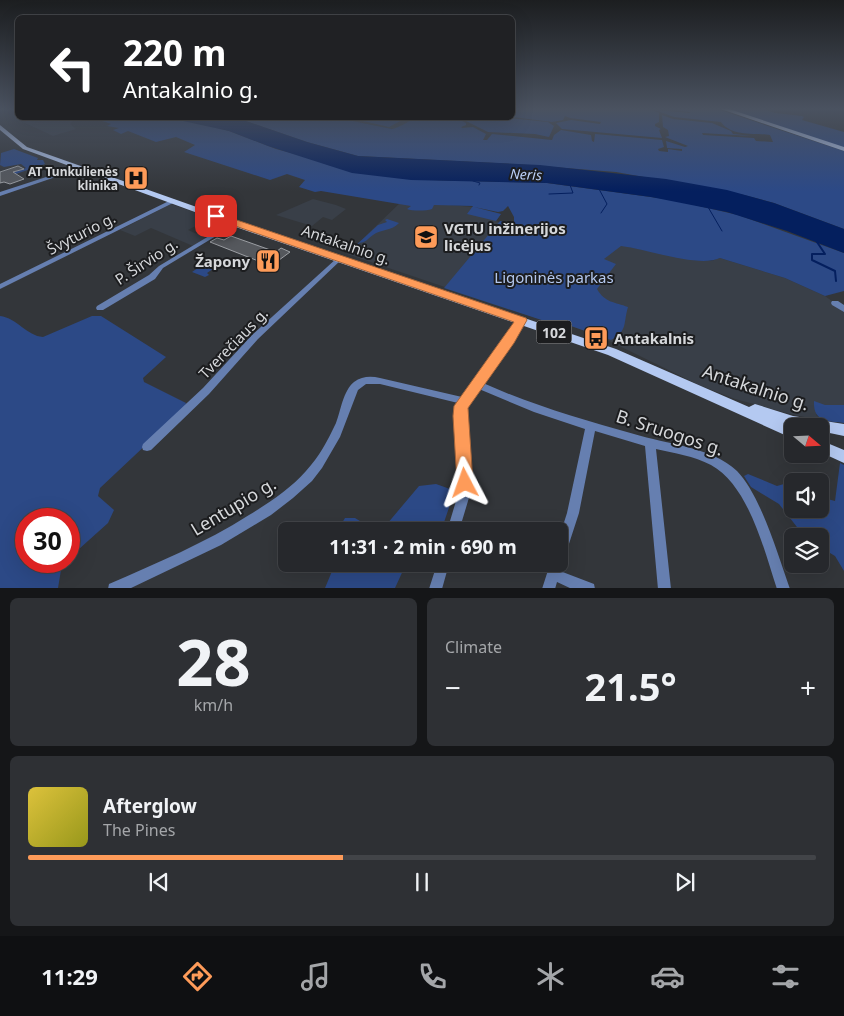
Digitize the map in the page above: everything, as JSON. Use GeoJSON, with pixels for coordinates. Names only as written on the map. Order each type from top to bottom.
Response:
{"type":"FeatureCollection","features":[{"type":"Feature","properties":{"kind":"main road","name":"Antakalnio g."},"geometry":{"type":"LineString","coordinates":[[10,135],[24,147],[80,168],[234,223],[612,352],[784,428]]}},
{"type":"Feature","properties":{"kind":"main road"},"geometry":{"type":"LineString","coordinates":[[803,135],[844,149]]}},
{"type":"Feature","properties":{"kind":"main road","name":"Antakalnio g."},"geometry":{"type":"LineString","coordinates":[[686,384],[770,414],[844,430]]}},
{"type":"Feature","properties":{"kind":"main road"},"geometry":{"type":"LineString","coordinates":[[829,450],[844,457]]}},
{"type":"Feature","properties":{"kind":"street"},"geometry":{"type":"LineString","coordinates":[[0,194],[80,168]]}},
{"type":"Feature","properties":{"kind":"street","name":"Švyturio g."},"geometry":{"type":"LineString","coordinates":[[0,287],[173,201]]}},
{"type":"Feature","properties":{"kind":"street","name":"P. Širvio g."},"geometry":{"type":"LineString","coordinates":[[100,308],[152,276],[161,267],[234,223]]}},
{"type":"Feature","properties":{"kind":"street","name":"Tverečiaus g."},"geometry":{"type":"LineString","coordinates":[[147,447],[206,391],[255,337],[339,259]]}},
{"type":"Feature","properties":{"kind":"street"},"geometry":{"type":"LineString","coordinates":[[835,303],[844,309]]}},
{"type":"Feature","properties":{"kind":"street"},"geometry":{"type":"LineString","coordinates":[[456,522],[465,491],[460,416],[464,401],[510,340],[521,320]]}},
{"type":"Feature","properties":{"kind":"street","name":"Lentupio g."},"geometry":{"type":"LineString","coordinates":[[114,588],[223,536],[281,502],[308,477],[317,464],[337,430],[352,393],[361,382],[380,381],[464,401]]}},
{"type":"Feature","properties":{"kind":"street","name":"B. Sruogos g."},"geometry":{"type":"LineString","coordinates":[[476,384],[505,398],[719,464],[732,474],[753,508],[784,588]]}},
{"type":"Feature","properties":{"kind":"street"},"geometry":{"type":"LineString","coordinates":[[568,528],[573,513],[591,426]]}},
{"type":"Feature","properties":{"kind":"street"},"geometry":{"type":"LineString","coordinates":[[650,444],[665,588]]}},
{"type":"Feature","properties":{"kind":"street"},"geometry":{"type":"LineString","coordinates":[[435,588],[440,572]]}},
{"type":"Feature","properties":{"kind":"street"},"geometry":{"type":"LineString","coordinates":[[548,588],[553,572]]}},
{"type":"Feature","properties":{"kind":"street"},"geometry":{"type":"LineString","coordinates":[[560,572],[589,588]]}},
{"type":"Feature","properties":{"kind":"shaded area"},"geometry":{"type":"Polygon","coordinates":[[[313,199],[346,209],[332,220],[323,217],[312,226],[276,215],[313,199]]]}},
{"type":"Feature","properties":{"kind":"shaded area"},"geometry":{"type":"Polygon","coordinates":[[[402,201],[473,207],[501,214],[496,221],[499,222],[514,223],[693,260],[711,261],[720,258],[785,278],[825,296],[844,310],[844,405],[825,405],[816,415],[820,418],[810,418],[735,399],[699,385],[597,335],[571,326],[569,329],[347,254],[402,201]]]}},
{"type":"Feature","properties":{"kind":"shaded area"},"geometry":{"type":"Polygon","coordinates":[[[171,204],[211,218],[188,230],[206,238],[193,246],[151,228],[135,236],[120,230],[171,204]]]}},
{"type":"Feature","properties":{"kind":"green space","name":"Ligoninės parkas"},"geometry":{"type":"Polygon","coordinates":[[[139,135],[241,135],[276,149],[321,161],[328,165],[430,180],[547,183],[673,200],[738,215],[844,253],[844,291],[825,296],[785,278],[720,258],[699,261],[621,246],[604,259],[616,264],[597,289],[607,300],[628,307],[623,330],[611,340],[571,326],[569,329],[444,288],[500,221],[514,223],[514,217],[508,206],[503,211],[498,212],[474,207],[501,214],[496,221],[467,214],[473,206],[434,205],[429,210],[412,210],[407,209],[411,206],[321,191],[315,192],[299,187],[305,180],[287,174],[270,180],[184,152],[195,145],[176,137],[156,142],[139,135]]]}},
{"type":"Feature","properties":{"kind":"green space"},"geometry":{"type":"Polygon","coordinates":[[[288,135],[485,135],[483,140],[487,140],[491,135],[506,135],[552,140],[554,135],[591,135],[594,142],[595,135],[611,135],[662,140],[664,147],[658,149],[659,151],[668,152],[668,149],[682,151],[682,149],[667,148],[666,141],[685,147],[688,146],[665,137],[669,135],[754,138],[756,141],[773,142],[770,135],[797,135],[844,151],[844,229],[774,203],[744,195],[616,172],[515,164],[358,156],[288,135]]]}},
{"type":"Feature","properties":{"kind":"green space"},"geometry":{"type":"Polygon","coordinates":[[[634,135],[661,135],[662,138],[634,135]]]}},
{"type":"Feature","properties":{"kind":"green space"},"geometry":{"type":"Polygon","coordinates":[[[806,135],[844,135],[844,148],[806,135]]]}},
{"type":"Feature","properties":{"kind":"green space"},"geometry":{"type":"Polygon","coordinates":[[[14,149],[38,158],[37,160],[43,160],[45,164],[10,176],[7,174],[26,168],[21,164],[4,167],[0,165],[1,153],[14,149]]]}},
{"type":"Feature","properties":{"kind":"green space"},"geometry":{"type":"Polygon","coordinates":[[[385,220],[399,223],[359,243],[360,247],[353,248],[378,225],[387,222],[385,220]]]}},
{"type":"Feature","properties":{"kind":"green space"},"geometry":{"type":"Polygon","coordinates":[[[220,259],[226,260],[207,273],[209,275],[205,277],[192,272],[208,261],[217,262],[220,259]]]}},
{"type":"Feature","properties":{"kind":"green space"},"geometry":{"type":"Polygon","coordinates":[[[0,316],[12,320],[32,334],[43,337],[92,316],[101,316],[166,357],[143,378],[144,382],[186,403],[184,409],[100,488],[98,496],[114,510],[108,523],[80,548],[80,508],[15,508],[15,573],[60,573],[58,588],[0,588],[0,316]]]}},
{"type":"Feature","properties":{"kind":"green space"},"geometry":{"type":"Polygon","coordinates":[[[814,401],[825,405],[844,405],[844,423],[829,421],[829,418],[820,418],[814,408],[814,401]]]}},
{"type":"Feature","properties":{"kind":"green space"},"geometry":{"type":"Polygon","coordinates":[[[840,463],[844,465],[844,571],[835,556],[829,552],[829,528],[798,528],[790,518],[829,518],[829,499],[835,501],[840,463]]]}},
{"type":"Feature","properties":{"kind":"green space"},"geometry":{"type":"Polygon","coordinates":[[[748,474],[777,486],[784,484],[784,510],[779,504],[751,487],[744,476],[748,474]]]}},
{"type":"Feature","properties":{"kind":"green space"},"geometry":{"type":"Polygon","coordinates":[[[436,484],[450,489],[454,493],[444,522],[389,522],[419,486],[436,484]]]}},
{"type":"Feature","properties":{"kind":"green space"},"geometry":{"type":"Polygon","coordinates":[[[345,518],[355,518],[362,522],[343,522],[345,518]]]}},
{"type":"Feature","properties":{"kind":"green space"},"geometry":{"type":"Polygon","coordinates":[[[332,572],[402,572],[395,588],[325,588],[332,572]]]}},
{"type":"Feature","properties":{"kind":"water","name":"Neris"},"geometry":{"type":"Polygon","coordinates":[[[241,135],[288,135],[358,156],[540,165],[666,179],[727,190],[774,203],[844,229],[844,253],[787,231],[727,212],[651,197],[547,183],[411,180],[352,173],[241,135]]]}},
{"type":"Feature","properties":{"kind":"building"},"geometry":{"type":"Polygon","coordinates":[[[18,166],[24,169],[13,172],[24,179],[10,184],[0,183],[0,172],[18,166]]]}},
{"type":"Feature","properties":{"kind":"building"},"geometry":{"type":"Polygon","coordinates":[[[231,236],[276,252],[281,248],[290,252],[271,266],[210,242],[217,238],[224,240],[231,236]]]}},
{"type":"Feature","properties":{"kind":"waterway"},"geometry":{"type":"LineString","coordinates":[[473,181],[480,183],[479,185]]}},
{"type":"Feature","properties":{"kind":"waterway"},"geometry":{"type":"LineString","coordinates":[[549,194],[573,193],[570,185]]}},
{"type":"Feature","properties":{"kind":"waterway"},"geometry":{"type":"LineString","coordinates":[[599,189],[607,204],[601,213]]}},
{"type":"Feature","properties":{"kind":"waterway"},"geometry":{"type":"LineString","coordinates":[[708,207],[722,231]]}},
{"type":"Feature","properties":{"kind":"waterway"},"geometry":{"type":"LineString","coordinates":[[817,242],[825,254],[812,254],[812,260],[835,271],[836,281]]}},
{"type":"Feature","properties":{"kind":"place","name":"AT Tunkulienės klinika"},"geometry":{"type":"Point","coordinates":[136,178]}},
{"type":"Feature","properties":{"kind":"place","name":"VGTU inžinerijos licėjus"},"geometry":{"type":"Point","coordinates":[426,237]}},
{"type":"Feature","properties":{"kind":"place","name":"Žapony"},"geometry":{"type":"Point","coordinates":[268,261]}},
{"type":"Feature","properties":{"kind":"place","name":"Antakalnis"},"geometry":{"type":"Point","coordinates":[596,338]}},
{"type":"Feature","properties":{"kind":"route"},"geometry":{"type":"LineString","coordinates":[[216,216],[521,320],[510,340],[461,406],[460,416],[465,483]]}}]}
